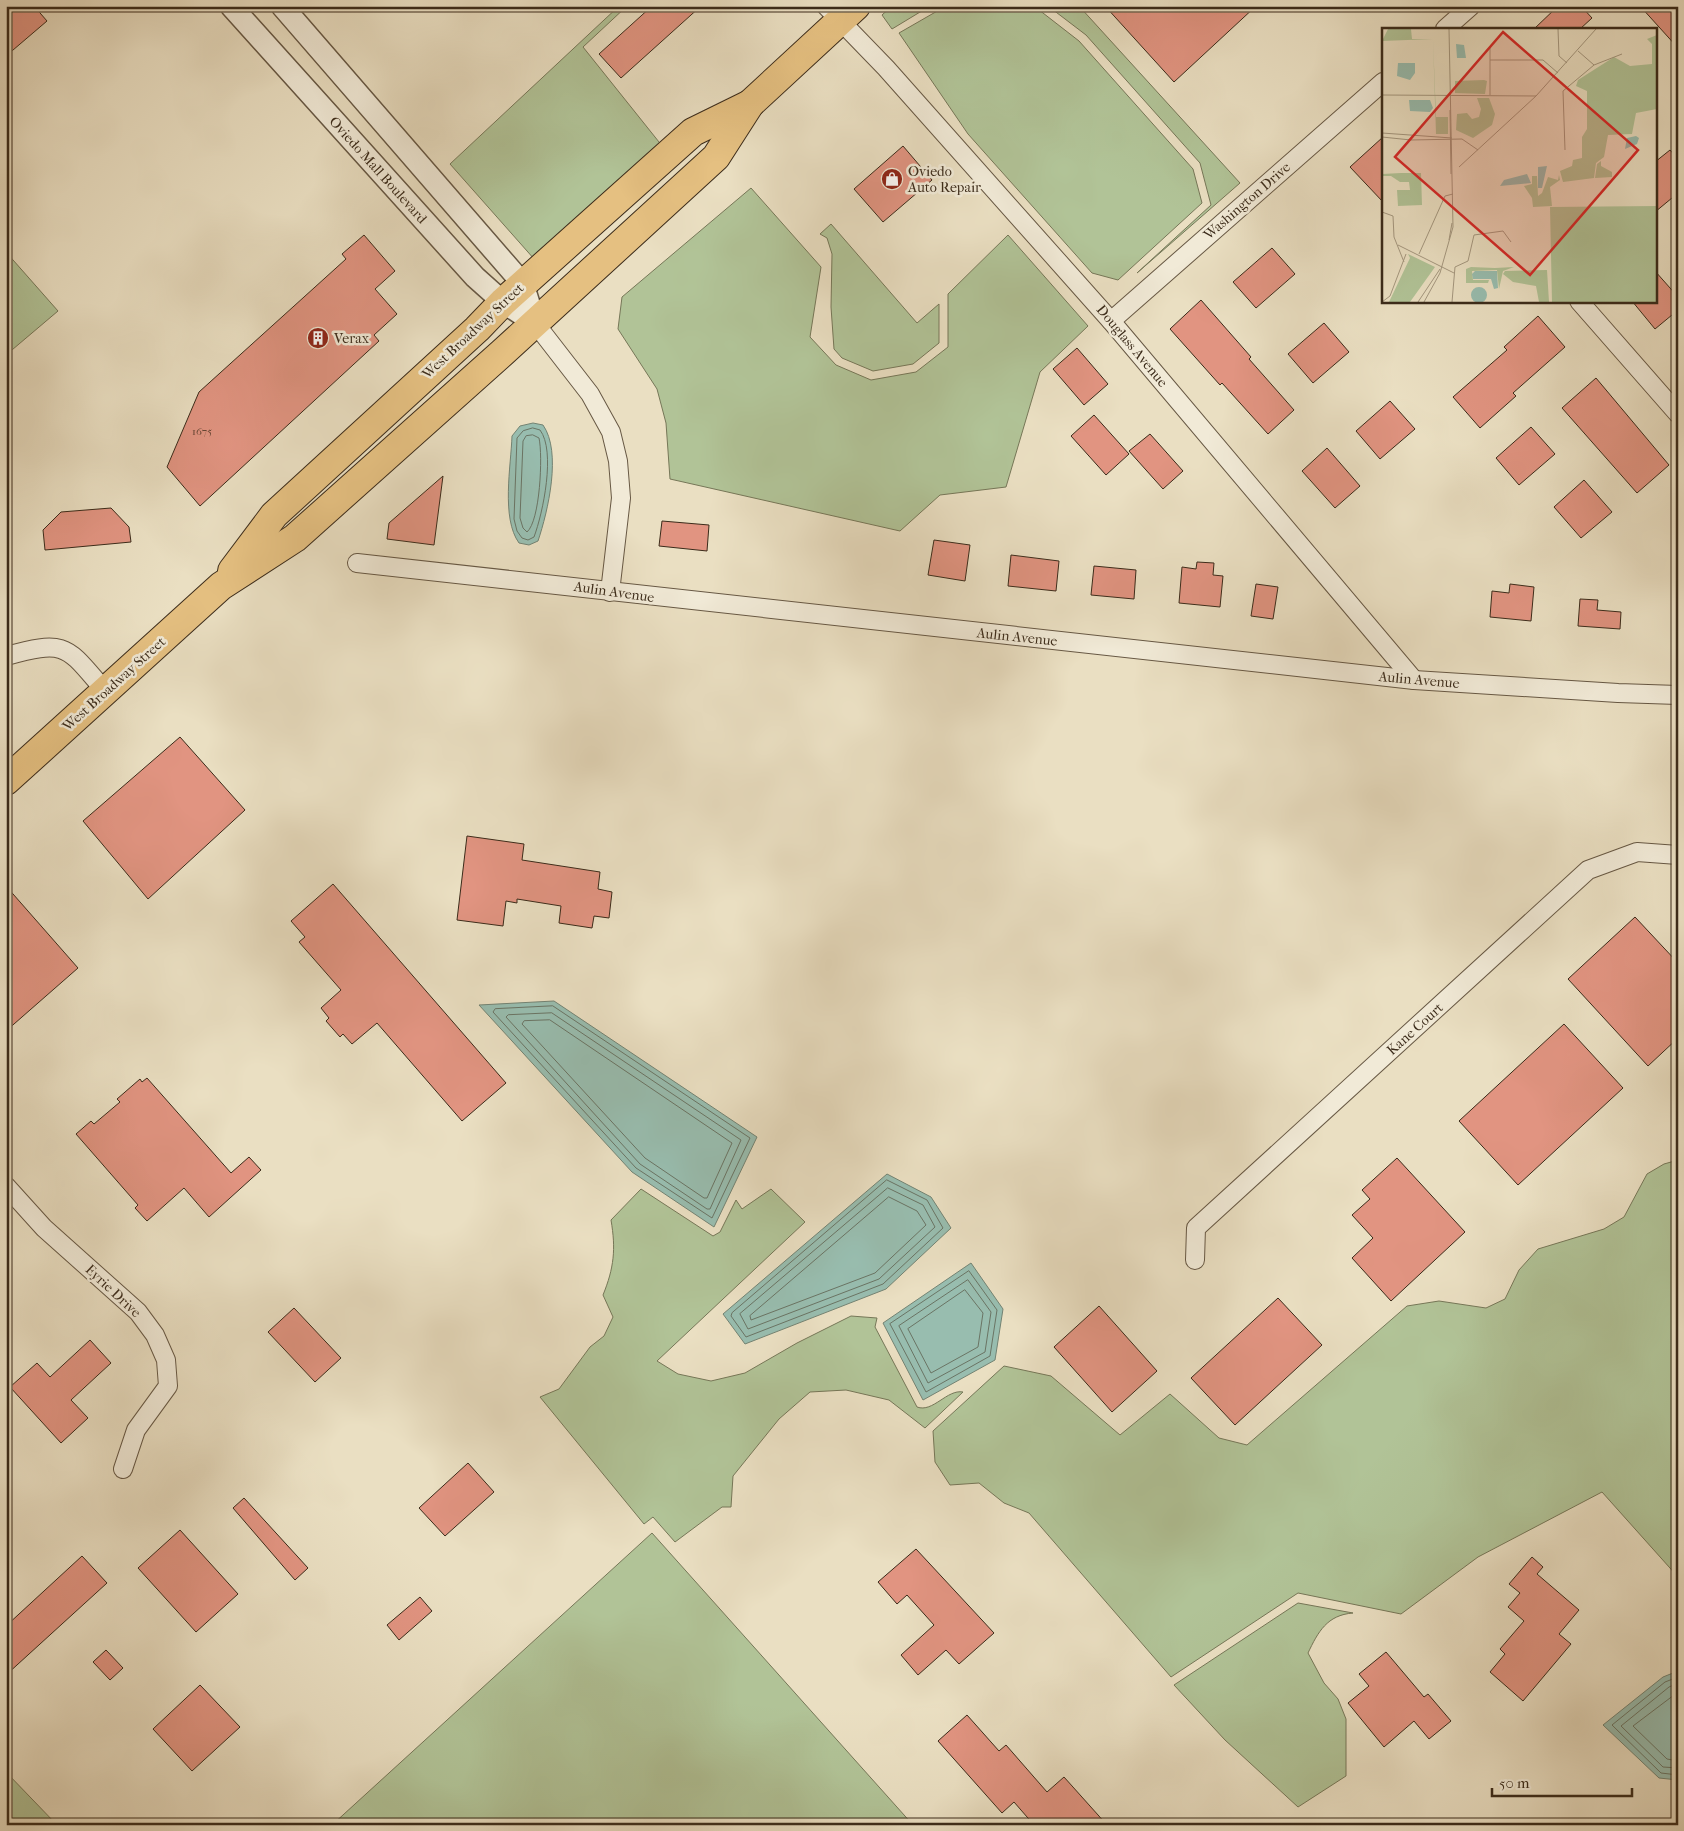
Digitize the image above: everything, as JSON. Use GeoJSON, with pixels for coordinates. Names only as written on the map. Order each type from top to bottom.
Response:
{"type":"FeatureCollection","features":[{"type":"Feature","properties":{"kind":"main road","name":"West Broadway Street"},"geometry":{"type":"LineString","coordinates":[[6,781],[221,586],[295,538],[716,157],[750,104],[840,11]]}},
{"type":"Feature","properties":{"kind":"main road","name":"West Broadway Street"},"geometry":{"type":"LineString","coordinates":[[221,586],[274,515],[477,329],[503,302],[693,132],[750,104]]}},
{"type":"Feature","properties":{"kind":"street","name":"Oviedo Mall Boulevard"},"geometry":{"type":"LineString","coordinates":[[231,6],[475,277],[503,302],[535,322]]}},
{"type":"Feature","properties":{"kind":"street","name":"Oviedo Mall Boulevard"},"geometry":{"type":"LineString","coordinates":[[282,6],[523,284],[535,322],[590,394],[611,432],[618,461],[621,498],[610,592]]}},
{"type":"Feature","properties":{"kind":"street"},"geometry":{"type":"LineString","coordinates":[[1446,28],[1471,6]]}},
{"type":"Feature","properties":{"kind":"street","name":"Douglass Avenue"},"geometry":{"type":"LineString","coordinates":[[840,11],[886,68],[1111,321],[1414,680]]}},
{"type":"Feature","properties":{"kind":"street","name":"Washington Drive"},"geometry":{"type":"LineString","coordinates":[[1111,321],[1382,83]]}},
{"type":"Feature","properties":{"kind":"street"},"geometry":{"type":"LineString","coordinates":[[1580,302],[1678,414]]}},
{"type":"Feature","properties":{"kind":"street","name":"Aulin Avenue"},"geometry":{"type":"LineString","coordinates":[[357,563],[1414,680],[1678,695]]}},
{"type":"Feature","properties":{"kind":"street"},"geometry":{"type":"LineString","coordinates":[[6,656],[38,647],[60,647],[73,654],[106,692]]}},
{"type":"Feature","properties":{"kind":"street","name":"Kane Court"},"geometry":{"type":"LineString","coordinates":[[1195,1260],[1196,1228],[1588,870],[1637,852],[1678,855]]}},
{"type":"Feature","properties":{"kind":"street","name":"Eyrie Drive"},"geometry":{"type":"LineString","coordinates":[[6,1186],[44,1228],[138,1312],[155,1335],[166,1360],[168,1386],[153,1410],[136,1430],[123,1469]]}},
{"type":"Feature","properties":{"kind":"shaded area"},"geometry":{"type":"Polygon","coordinates":[[[619,6],[627,6],[583,47],[663,147],[535,260],[450,164],[619,6]]]}},
{"type":"Feature","properties":{"kind":"shaded area"},"geometry":{"type":"Polygon","coordinates":[[[892,6],[930,6],[892,29],[882,15],[892,6]]]}},
{"type":"Feature","properties":{"kind":"shaded area"},"geometry":{"type":"Polygon","coordinates":[[[946,6],[1034,6],[1079,41],[1193,169],[1202,203],[1118,280],[1092,273],[968,134],[899,33],[946,6]]]}},
{"type":"Feature","properties":{"kind":"shaded area"},"geometry":{"type":"Polygon","coordinates":[[[1048,6],[1079,6],[1240,183],[1137,273],[1211,205],[1200,163],[1086,35],[1048,6]]]}},
{"type":"Feature","properties":{"kind":"shaded area"},"geometry":{"type":"Polygon","coordinates":[[[751,188],[821,267],[810,337],[836,365],[871,380],[916,372],[948,347],[948,294],[1008,235],[1088,326],[1040,372],[1006,487],[940,495],[900,531],[670,479],[666,423],[657,389],[618,329],[622,297],[751,188]]]}},
{"type":"Feature","properties":{"kind":"shaded area"},"geometry":{"type":"Polygon","coordinates":[[[831,224],[917,323],[939,304],[939,343],[913,364],[873,371],[842,358],[834,349],[831,307],[832,254],[827,238],[820,234],[831,224]]]}},
{"type":"Feature","properties":{"kind":"shaded area"},"geometry":{"type":"Polygon","coordinates":[[[6,252],[58,311],[6,355],[6,252]]]}},
{"type":"Feature","properties":{"kind":"shaded area"},"geometry":{"type":"Polygon","coordinates":[[[1678,1160],[1678,1577],[1602,1492],[1478,1557],[1401,1614],[1298,1593],[1171,1677],[1029,1513],[1004,1503],[979,1483],[950,1485],[935,1462],[933,1431],[1004,1366],[1051,1376],[1120,1435],[1170,1394],[1219,1438],[1247,1445],[1407,1306],[1439,1301],[1486,1308],[1505,1299],[1519,1270],[1538,1249],[1604,1229],[1624,1217],[1647,1174],[1664,1164],[1678,1160]]]}},
{"type":"Feature","properties":{"kind":"shaded area"},"geometry":{"type":"Polygon","coordinates":[[[641,1189],[713,1236],[720,1232],[736,1200],[742,1209],[771,1189],[805,1222],[657,1361],[678,1374],[711,1381],[745,1373],[797,1343],[851,1316],[877,1318],[875,1327],[917,1407],[929,1407],[951,1394],[963,1392],[925,1428],[889,1400],[846,1390],[810,1392],[779,1419],[733,1476],[731,1507],[722,1507],[675,1542],[653,1517],[644,1524],[540,1397],[559,1389],[590,1347],[604,1336],[613,1317],[603,1295],[610,1276],[613,1258],[611,1220],[641,1189]]]}},
{"type":"Feature","properties":{"kind":"shaded area"},"geometry":{"type":"Polygon","coordinates":[[[652,1533],[913,1825],[332,1825],[652,1533]]]}},
{"type":"Feature","properties":{"kind":"shaded area"},"geometry":{"type":"Polygon","coordinates":[[[1298,1603],[1353,1613],[1336,1617],[1324,1626],[1308,1653],[1324,1683],[1338,1699],[1346,1719],[1346,1776],[1298,1807],[1225,1740],[1174,1685],[1298,1603]]]}},
{"type":"Feature","properties":{"kind":"shaded area"},"geometry":{"type":"Polygon","coordinates":[[[6,1772],[57,1825],[6,1825],[6,1772]]]}},
{"type":"Feature","properties":{"kind":"water"},"geometry":{"type":"Polygon","coordinates":[[[533,423],[543,425],[549,437],[552,450],[552,466],[549,498],[542,529],[538,541],[529,545],[519,543],[513,532],[510,520],[508,491],[512,436],[520,426],[533,423]]]}},
{"type":"Feature","properties":{"kind":"water"},"geometry":{"type":"Polygon","coordinates":[[[554,1001],[757,1137],[714,1227],[632,1172],[479,1005],[554,1001]]]}},
{"type":"Feature","properties":{"kind":"water"},"geometry":{"type":"Polygon","coordinates":[[[887,1174],[931,1197],[951,1228],[886,1289],[745,1344],[723,1314],[887,1174]]]}},
{"type":"Feature","properties":{"kind":"water"},"geometry":{"type":"Polygon","coordinates":[[[971,1263],[1003,1309],[995,1360],[923,1400],[883,1323],[971,1263]]]}},
{"type":"Feature","properties":{"kind":"water"},"geometry":{"type":"Polygon","coordinates":[[[1678,1671],[1678,1780],[1659,1778],[1603,1725],[1663,1677],[1678,1671]]]}},
{"type":"Feature","properties":{"kind":"building"},"geometry":{"type":"Polygon","coordinates":[[[6,6],[34,6],[47,21],[6,56],[6,6]]]}},
{"type":"Feature","properties":{"kind":"building"},"geometry":{"type":"Polygon","coordinates":[[[652,6],[701,6],[621,78],[599,54],[652,6]]]}},
{"type":"Feature","properties":{"kind":"building"},"geometry":{"type":"Polygon","coordinates":[[[1105,6],[1256,6],[1174,82],[1105,6]]]}},
{"type":"Feature","properties":{"kind":"building"},"geometry":{"type":"Polygon","coordinates":[[[1558,6],[1581,6],[1592,18],[1581,28],[1535,28],[1558,6]]]}},
{"type":"Feature","properties":{"kind":"building"},"geometry":{"type":"Polygon","coordinates":[[[1640,6],[1678,6],[1678,48],[1640,6]]]}},
{"type":"Feature","properties":{"kind":"building"},"geometry":{"type":"Polygon","coordinates":[[[1382,138],[1382,201],[1350,167],[1382,138]]]}},
{"type":"Feature","properties":{"kind":"building"},"geometry":{"type":"Polygon","coordinates":[[[903,146],[932,180],[883,222],[854,189],[903,146]]]}},
{"type":"Feature","properties":{"kind":"building"},"geometry":{"type":"Polygon","coordinates":[[[1670,150],[1678,159],[1678,193],[1656,211],[1656,161],[1670,150]]]}},
{"type":"Feature","properties":{"kind":"building","name":"Verax"},"geometry":{"type":"Polygon","coordinates":[[[364,235],[395,271],[375,289],[397,314],[374,335],[379,341],[200,506],[167,467],[199,392],[346,259],[342,254],[364,235]]]}},
{"type":"Feature","properties":{"kind":"building"},"geometry":{"type":"Polygon","coordinates":[[[1272,248],[1295,274],[1256,308],[1233,282],[1272,248]]]}},
{"type":"Feature","properties":{"kind":"building"},"geometry":{"type":"Polygon","coordinates":[[[1656,272],[1678,297],[1678,310],[1655,329],[1633,302],[1656,302],[1656,272]]]}},
{"type":"Feature","properties":{"kind":"building"},"geometry":{"type":"Polygon","coordinates":[[[1201,300],[1294,410],[1268,434],[1222,383],[1220,385],[1170,329],[1201,300]]]}},
{"type":"Feature","properties":{"kind":"building"},"geometry":{"type":"Polygon","coordinates":[[[1538,316],[1565,347],[1513,393],[1516,396],[1480,428],[1453,397],[1507,350],[1504,347],[1538,316]]]}},
{"type":"Feature","properties":{"kind":"building"},"geometry":{"type":"Polygon","coordinates":[[[1324,323],[1349,352],[1313,383],[1288,354],[1324,323]]]}},
{"type":"Feature","properties":{"kind":"building"},"geometry":{"type":"Polygon","coordinates":[[[1077,348],[1108,384],[1084,405],[1053,369],[1077,348]]]}},
{"type":"Feature","properties":{"kind":"building"},"geometry":{"type":"Polygon","coordinates":[[[1596,378],[1669,465],[1637,493],[1562,408],[1596,378]]]}},
{"type":"Feature","properties":{"kind":"building"},"geometry":{"type":"Polygon","coordinates":[[[1390,401],[1415,429],[1380,459],[1356,431],[1390,401]]]}},
{"type":"Feature","properties":{"kind":"building"},"geometry":{"type":"Polygon","coordinates":[[[1094,415],[1129,454],[1106,475],[1071,436],[1094,415]]]}},
{"type":"Feature","properties":{"kind":"building"},"geometry":{"type":"Polygon","coordinates":[[[1531,427],[1555,454],[1519,485],[1496,458],[1531,427]]]}},
{"type":"Feature","properties":{"kind":"building"},"geometry":{"type":"Polygon","coordinates":[[[1150,434],[1183,471],[1163,489],[1129,451],[1150,434]]]}},
{"type":"Feature","properties":{"kind":"building"},"geometry":{"type":"Polygon","coordinates":[[[1327,448],[1360,486],[1335,508],[1302,471],[1327,448]]]}},
{"type":"Feature","properties":{"kind":"building"},"geometry":{"type":"Polygon","coordinates":[[[443,476],[434,545],[387,539],[389,523],[443,476]]]}},
{"type":"Feature","properties":{"kind":"building"},"geometry":{"type":"Polygon","coordinates":[[[1584,480],[1612,512],[1581,538],[1554,507],[1584,480]]]}},
{"type":"Feature","properties":{"kind":"building"},"geometry":{"type":"Polygon","coordinates":[[[111,508],[129,527],[131,542],[45,550],[43,530],[61,512],[111,508]]]}},
{"type":"Feature","properties":{"kind":"building"},"geometry":{"type":"Polygon","coordinates":[[[662,521],[709,525],[707,551],[659,546],[662,521]]]}},
{"type":"Feature","properties":{"kind":"building"},"geometry":{"type":"Polygon","coordinates":[[[934,540],[970,545],[965,581],[928,575],[934,540]]]}},
{"type":"Feature","properties":{"kind":"building"},"geometry":{"type":"Polygon","coordinates":[[[1011,555],[1059,561],[1056,591],[1008,586],[1011,555]]]}},
{"type":"Feature","properties":{"kind":"building"},"geometry":{"type":"Polygon","coordinates":[[[1197,562],[1214,563],[1213,575],[1223,576],[1220,607],[1179,603],[1182,567],[1196,569],[1197,562]]]}},
{"type":"Feature","properties":{"kind":"building"},"geometry":{"type":"Polygon","coordinates":[[[1094,566],[1136,570],[1134,599],[1091,595],[1094,566]]]}},
{"type":"Feature","properties":{"kind":"building"},"geometry":{"type":"Polygon","coordinates":[[[1256,584],[1278,587],[1273,619],[1251,616],[1256,584]]]}},
{"type":"Feature","properties":{"kind":"building"},"geometry":{"type":"Polygon","coordinates":[[[1510,584],[1534,587],[1531,621],[1490,617],[1492,591],[1509,593],[1510,584]]]}},
{"type":"Feature","properties":{"kind":"building"},"geometry":{"type":"Polygon","coordinates":[[[1580,599],[1598,600],[1597,610],[1621,612],[1620,629],[1578,626],[1580,599]]]}},
{"type":"Feature","properties":{"kind":"building"},"geometry":{"type":"Polygon","coordinates":[[[180,737],[245,810],[148,899],[83,821],[180,737]]]}},
{"type":"Feature","properties":{"kind":"building"},"geometry":{"type":"Polygon","coordinates":[[[467,836],[524,844],[522,860],[600,872],[598,889],[612,892],[609,918],[594,916],[592,928],[559,923],[561,906],[517,899],[517,903],[506,901],[503,926],[457,920],[467,836]]]}},
{"type":"Feature","properties":{"kind":"building"},"geometry":{"type":"Polygon","coordinates":[[[333,884],[506,1083],[462,1121],[377,1023],[352,1044],[343,1034],[340,1037],[326,1021],[329,1018],[321,1008],[341,990],[299,942],[305,937],[291,921],[333,884]]]}},
{"type":"Feature","properties":{"kind":"building"},"geometry":{"type":"Polygon","coordinates":[[[6,886],[78,968],[6,1031],[6,886]]]}},
{"type":"Feature","properties":{"kind":"building"},"geometry":{"type":"Polygon","coordinates":[[[1635,917],[1678,963],[1678,1038],[1648,1066],[1568,979],[1635,917]]]}},
{"type":"Feature","properties":{"kind":"building"},"geometry":{"type":"Polygon","coordinates":[[[1564,1024],[1623,1088],[1518,1185],[1459,1121],[1564,1024]]]}},
{"type":"Feature","properties":{"kind":"building"},"geometry":{"type":"Polygon","coordinates":[[[147,1078],[231,1173],[249,1157],[261,1170],[209,1217],[184,1188],[147,1221],[135,1208],[138,1205],[76,1134],[91,1121],[94,1124],[120,1102],[117,1099],[140,1079],[142,1082],[147,1078]]]}},
{"type":"Feature","properties":{"kind":"building"},"geometry":{"type":"Polygon","coordinates":[[[1397,1158],[1465,1232],[1391,1301],[1352,1258],[1373,1238],[1352,1215],[1370,1199],[1362,1190],[1397,1158]]]}},
{"type":"Feature","properties":{"kind":"building"},"geometry":{"type":"Polygon","coordinates":[[[1278,1298],[1322,1345],[1235,1425],[1191,1378],[1278,1298]]]}},
{"type":"Feature","properties":{"kind":"building"},"geometry":{"type":"Polygon","coordinates":[[[1099,1306],[1157,1371],[1112,1412],[1054,1347],[1099,1306]]]}},
{"type":"Feature","properties":{"kind":"building"},"geometry":{"type":"Polygon","coordinates":[[[294,1308],[341,1358],[315,1382],[268,1332],[294,1308]]]}},
{"type":"Feature","properties":{"kind":"building"},"geometry":{"type":"Polygon","coordinates":[[[90,1340],[111,1363],[71,1400],[88,1418],[61,1443],[10,1387],[37,1363],[50,1377],[90,1340]]]}},
{"type":"Feature","properties":{"kind":"building"},"geometry":{"type":"Polygon","coordinates":[[[468,1463],[494,1492],[445,1536],[419,1508],[468,1463]]]}},
{"type":"Feature","properties":{"kind":"building"},"geometry":{"type":"Polygon","coordinates":[[[244,1498],[308,1568],[295,1580],[233,1508],[244,1498]]]}},
{"type":"Feature","properties":{"kind":"building"},"geometry":{"type":"Polygon","coordinates":[[[180,1530],[238,1594],[196,1632],[138,1568],[180,1530]]]}},
{"type":"Feature","properties":{"kind":"building"},"geometry":{"type":"Polygon","coordinates":[[[916,1549],[994,1633],[959,1664],[946,1650],[918,1675],[901,1655],[934,1625],[907,1595],[897,1604],[878,1582],[916,1549]]]}},
{"type":"Feature","properties":{"kind":"building"},"geometry":{"type":"Polygon","coordinates":[[[82,1556],[107,1583],[6,1675],[6,1626],[82,1556]]]}},
{"type":"Feature","properties":{"kind":"building"},"geometry":{"type":"Polygon","coordinates":[[[1532,1557],[1543,1567],[1537,1574],[1579,1610],[1559,1634],[1571,1644],[1523,1701],[1490,1672],[1505,1654],[1500,1649],[1524,1621],[1508,1607],[1520,1593],[1509,1584],[1532,1557]]]}},
{"type":"Feature","properties":{"kind":"building"},"geometry":{"type":"Polygon","coordinates":[[[420,1597],[432,1611],[399,1640],[387,1625],[420,1597]]]}},
{"type":"Feature","properties":{"kind":"building"},"geometry":{"type":"Polygon","coordinates":[[[106,1650],[123,1668],[110,1680],[93,1662],[106,1650]]]}},
{"type":"Feature","properties":{"kind":"building"},"geometry":{"type":"Polygon","coordinates":[[[1386,1652],[1424,1697],[1428,1694],[1451,1721],[1429,1739],[1414,1721],[1384,1747],[1348,1703],[1369,1686],[1359,1674],[1386,1652]]]}},
{"type":"Feature","properties":{"kind":"building"},"geometry":{"type":"Polygon","coordinates":[[[200,1685],[240,1727],[192,1771],[153,1729],[200,1685]]]}},
{"type":"Feature","properties":{"kind":"building"},"geometry":{"type":"Polygon","coordinates":[[[967,1715],[999,1751],[1006,1745],[1047,1792],[1064,1777],[1107,1825],[1034,1825],[1014,1802],[1002,1813],[938,1741],[967,1715]]]}},
{"type":"Feature","properties":{"kind":"place","name":"Oviedo Auto Repair"},"geometry":{"type":"Point","coordinates":[892,179]}},
{"type":"Feature","properties":{"kind":"place","name":"Verax"},"geometry":{"type":"Point","coordinates":[318,338]}}]}
